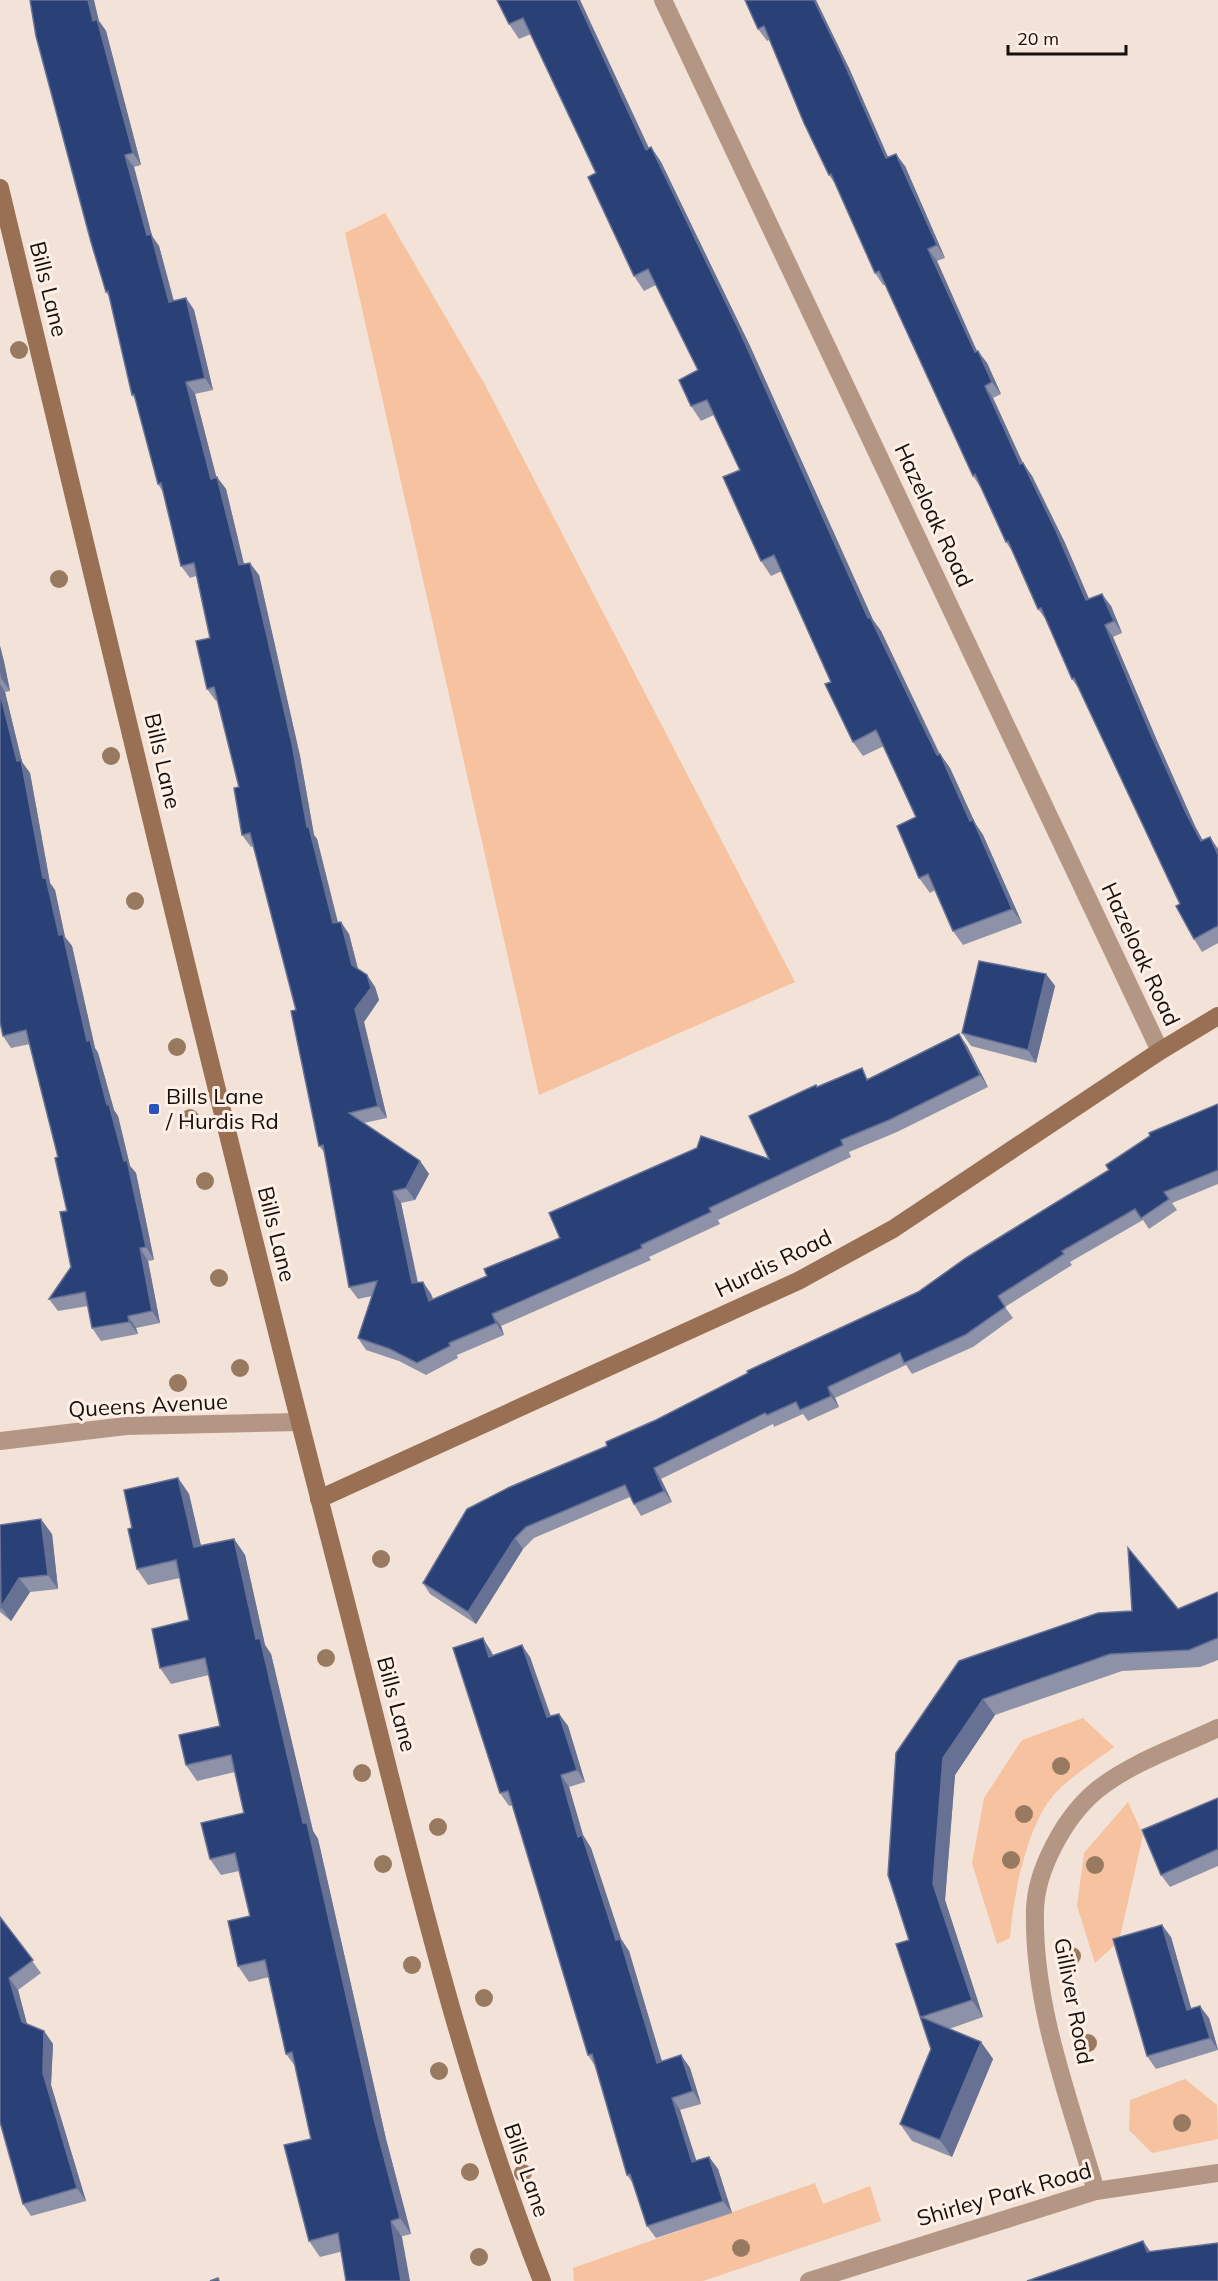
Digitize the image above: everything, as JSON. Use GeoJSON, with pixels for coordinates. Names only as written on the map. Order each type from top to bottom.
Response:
{"type":"FeatureCollection","features":[{"type":"Feature","properties":{"kind":"street","name":"Hazeloak Road"},"geometry":{"type":"LineString","coordinates":[[663,0],[1160,1051]]}},
{"type":"Feature","properties":{"kind":"street","name":"Bills Lane"},"geometry":{"type":"LineString","coordinates":[[0,188],[216,1089],[299,1422],[465,2059],[506,2190],[542,2281]]}},
{"type":"Feature","properties":{"kind":"street","name":"Hurdis Road"},"geometry":{"type":"LineString","coordinates":[[319,1499],[798,1281],[893,1229],[1160,1051],[1218,1016]]}},
{"type":"Feature","properties":{"kind":"street","name":"Queens Avenue"},"geometry":{"type":"LineString","coordinates":[[0,1441],[126,1426],[299,1422]]}},
{"type":"Feature","properties":{"kind":"street","name":"Gilliver Road"},"geometry":{"type":"LineString","coordinates":[[1096,2191],[1048,2021],[1038,1965],[1034,1910],[1045,1864],[1065,1825],[1095,1791],[1123,1772],[1218,1728]]}},
{"type":"Feature","properties":{"kind":"street","name":"Shirley Park Road"},"geometry":{"type":"LineString","coordinates":[[809,2281],[1096,2191],[1218,2173]]}},
{"type":"Feature","properties":{"kind":"shaded area"},"geometry":{"type":"Polygon","coordinates":[[[385,213],[484,383],[795,982],[539,1095],[345,233],[385,213]]]}},
{"type":"Feature","properties":{"kind":"shaded area"},"geometry":{"type":"Polygon","coordinates":[[[1083,1718],[1114,1747],[1064,1784],[1043,1811],[1022,1864],[1010,1938],[997,1944],[972,1863],[984,1798],[1022,1740],[1083,1718]]]}},
{"type":"Feature","properties":{"kind":"shaded area"},"geometry":{"type":"Polygon","coordinates":[[[1128,1802],[1143,1835],[1119,1941],[1095,1963],[1077,1906],[1084,1853],[1128,1802]]]}},
{"type":"Feature","properties":{"kind":"shaded area"},"geometry":{"type":"Polygon","coordinates":[[[1185,2079],[1217,2105],[1218,2139],[1152,2153],[1129,2130],[1130,2100],[1185,2079]]]}},
{"type":"Feature","properties":{"kind":"shaded area"},"geometry":{"type":"Polygon","coordinates":[[[815,2183],[823,2204],[870,2186],[881,2221],[703,2281],[574,2281],[573,2268],[815,2183]]]}},
{"type":"Feature","properties":{"kind":"building"},"geometry":{"type":"Polygon","coordinates":[[[30,0],[88,0],[93,21],[97,19],[133,153],[125,155],[147,235],[151,234],[169,302],[186,298],[205,378],[186,382],[211,479],[217,477],[239,565],[250,563],[292,744],[307,827],[309,827],[333,923],[341,922],[352,965],[367,975],[371,988],[355,1009],[378,1106],[349,1113],[420,1161],[406,1188],[393,1191],[412,1283],[423,1282],[429,1301],[487,1276],[484,1269],[560,1238],[549,1213],[697,1148],[701,1136],[769,1159],[749,1116],[816,1085],[817,1087],[862,1068],[867,1080],[959,1034],[980,1075],[889,1120],[841,1140],[843,1145],[709,1208],[711,1212],[641,1245],[642,1248],[492,1314],[496,1323],[449,1343],[450,1346],[417,1363],[390,1349],[358,1338],[377,1281],[349,1287],[323,1145],[319,1146],[291,1011],[296,1010],[250,833],[242,835],[234,788],[239,787],[214,687],[207,689],[196,641],[210,638],[194,563],[181,566],[161,483],[158,484],[134,394],[132,395],[108,291],[106,292],[91,242],[36,36],[30,0]]]}},
{"type":"Feature","properties":{"kind":"building"},"geometry":{"type":"Polygon","coordinates":[[[497,0],[577,0],[646,150],[651,147],[740,332],[868,618],[870,617],[937,755],[940,754],[970,821],[973,820],[1012,909],[953,931],[928,874],[919,878],[897,826],[916,817],[876,730],[853,742],[825,684],[831,682],[774,555],[761,561],[723,477],[740,470],[707,400],[691,406],[679,380],[698,370],[648,269],[634,276],[588,177],[596,173],[523,18],[509,24],[497,0]]]}},
{"type":"Feature","properties":{"kind":"building"},"geometry":{"type":"Polygon","coordinates":[[[745,0],[814,0],[886,158],[896,154],[937,245],[928,249],[975,352],[978,351],[992,382],[985,386],[1020,464],[1023,463],[1056,531],[1086,600],[1102,594],[1114,621],[1105,625],[1149,730],[1201,841],[1210,837],[1218,855],[1218,926],[1194,939],[1176,906],[1180,904],[1074,678],[1072,679],[1041,608],[1038,609],[1008,541],[1006,542],[975,474],[973,476],[879,271],[875,273],[831,174],[829,175],[804,123],[764,26],[758,29],[745,0]]]}},
{"type":"Feature","properties":{"kind":"building"},"geometry":{"type":"Polygon","coordinates":[[[0,693],[17,761],[21,760],[43,878],[46,878],[59,935],[63,934],[87,1041],[90,1040],[124,1161],[127,1160],[146,1247],[140,1248],[152,1311],[128,1316],[129,1322],[92,1328],[85,1292],[49,1299],[71,1267],[60,1212],[67,1211],[55,1158],[58,1157],[26,1030],[3,1036],[0,1022],[0,693]]]}},
{"type":"Feature","properties":{"kind":"building"},"geometry":{"type":"Polygon","coordinates":[[[979,961],[1046,974],[1028,1050],[962,1033],[979,961]]]}},
{"type":"Feature","properties":{"kind":"building"},"geometry":{"type":"Polygon","coordinates":[[[1218,1104],[1218,1170],[1164,1192],[1169,1199],[1141,1218],[1135,1209],[1062,1251],[1064,1254],[998,1296],[1005,1307],[965,1335],[904,1363],[900,1353],[828,1387],[831,1396],[800,1410],[796,1402],[767,1415],[765,1413],[654,1468],[664,1491],[634,1504],[625,1485],[526,1527],[515,1538],[468,1612],[423,1583],[467,1509],[510,1487],[607,1446],[606,1442],[656,1420],[748,1373],[747,1371],[918,1292],[966,1258],[1109,1170],[1106,1165],[1150,1136],[1149,1133],[1218,1104]]]}},
{"type":"Feature","properties":{"kind":"building"},"geometry":{"type":"Polygon","coordinates":[[[178,1478],[194,1547],[234,1539],[256,1639],[260,1638],[303,1823],[307,1823],[375,2123],[400,2218],[391,2221],[401,2281],[346,2281],[338,2233],[309,2241],[284,2145],[311,2139],[292,2052],[286,2054],[265,1960],[238,1966],[228,1921],[250,1916],[235,1853],[210,1859],[201,1823],[244,1813],[231,1755],[186,1765],[179,1735],[220,1726],[205,1658],[160,1668],[152,1629],[189,1620],[176,1560],[137,1569],[128,1529],[132,1528],[124,1490],[178,1478]]]}},
{"type":"Feature","properties":{"kind":"building"},"geometry":{"type":"Polygon","coordinates":[[[41,1519],[48,1575],[19,1578],[1,1607],[0,1525],[41,1519]]]}},
{"type":"Feature","properties":{"kind":"building"},"geometry":{"type":"Polygon","coordinates":[[[1128,1548],[1178,1609],[1218,1592],[1218,1638],[1189,1650],[1110,1654],[983,1699],[943,1758],[933,1884],[972,2000],[921,2017],[981,2042],[940,2140],[900,2124],[931,2049],[896,1944],[909,1940],[888,1875],[896,1753],[959,1661],[1098,1613],[1132,1611],[1128,1548]]]}},
{"type":"Feature","properties":{"kind":"building"},"geometry":{"type":"Polygon","coordinates":[[[483,1638],[489,1657],[522,1645],[547,1717],[559,1714],[577,1770],[561,1775],[578,1837],[582,1835],[616,1940],[620,1939],[657,2063],[681,2055],[693,2091],[672,2098],[692,2162],[709,2157],[723,2201],[647,2226],[630,2174],[627,2175],[592,2054],[588,2055],[508,1791],[500,1793],[453,1648],[483,1638]]]}},
{"type":"Feature","properties":{"kind":"building"},"geometry":{"type":"Polygon","coordinates":[[[1218,1798],[1218,1849],[1161,1875],[1142,1830],[1218,1798]]]}},
{"type":"Feature","properties":{"kind":"building"},"geometry":{"type":"Polygon","coordinates":[[[0,1917],[33,1960],[9,1978],[22,2022],[44,2031],[43,2073],[77,2188],[23,2204],[0,2122],[0,1917]]]}},
{"type":"Feature","properties":{"kind":"building"},"geometry":{"type":"Polygon","coordinates":[[[1162,1925],[1187,2010],[1200,2006],[1210,2038],[1147,2056],[1113,1939],[1162,1925]]]}},
{"type":"Feature","properties":{"kind":"building"},"geometry":{"type":"Polygon","coordinates":[[[1143,2241],[1147,2252],[1218,2243],[1218,2281],[1027,2281],[1143,2241]]]}},
{"type":"Feature","properties":{"kind":"place","name":"Bills Lane / Hurdis Rd"},"geometry":{"type":"Point","coordinates":[154,1109]}}]}
